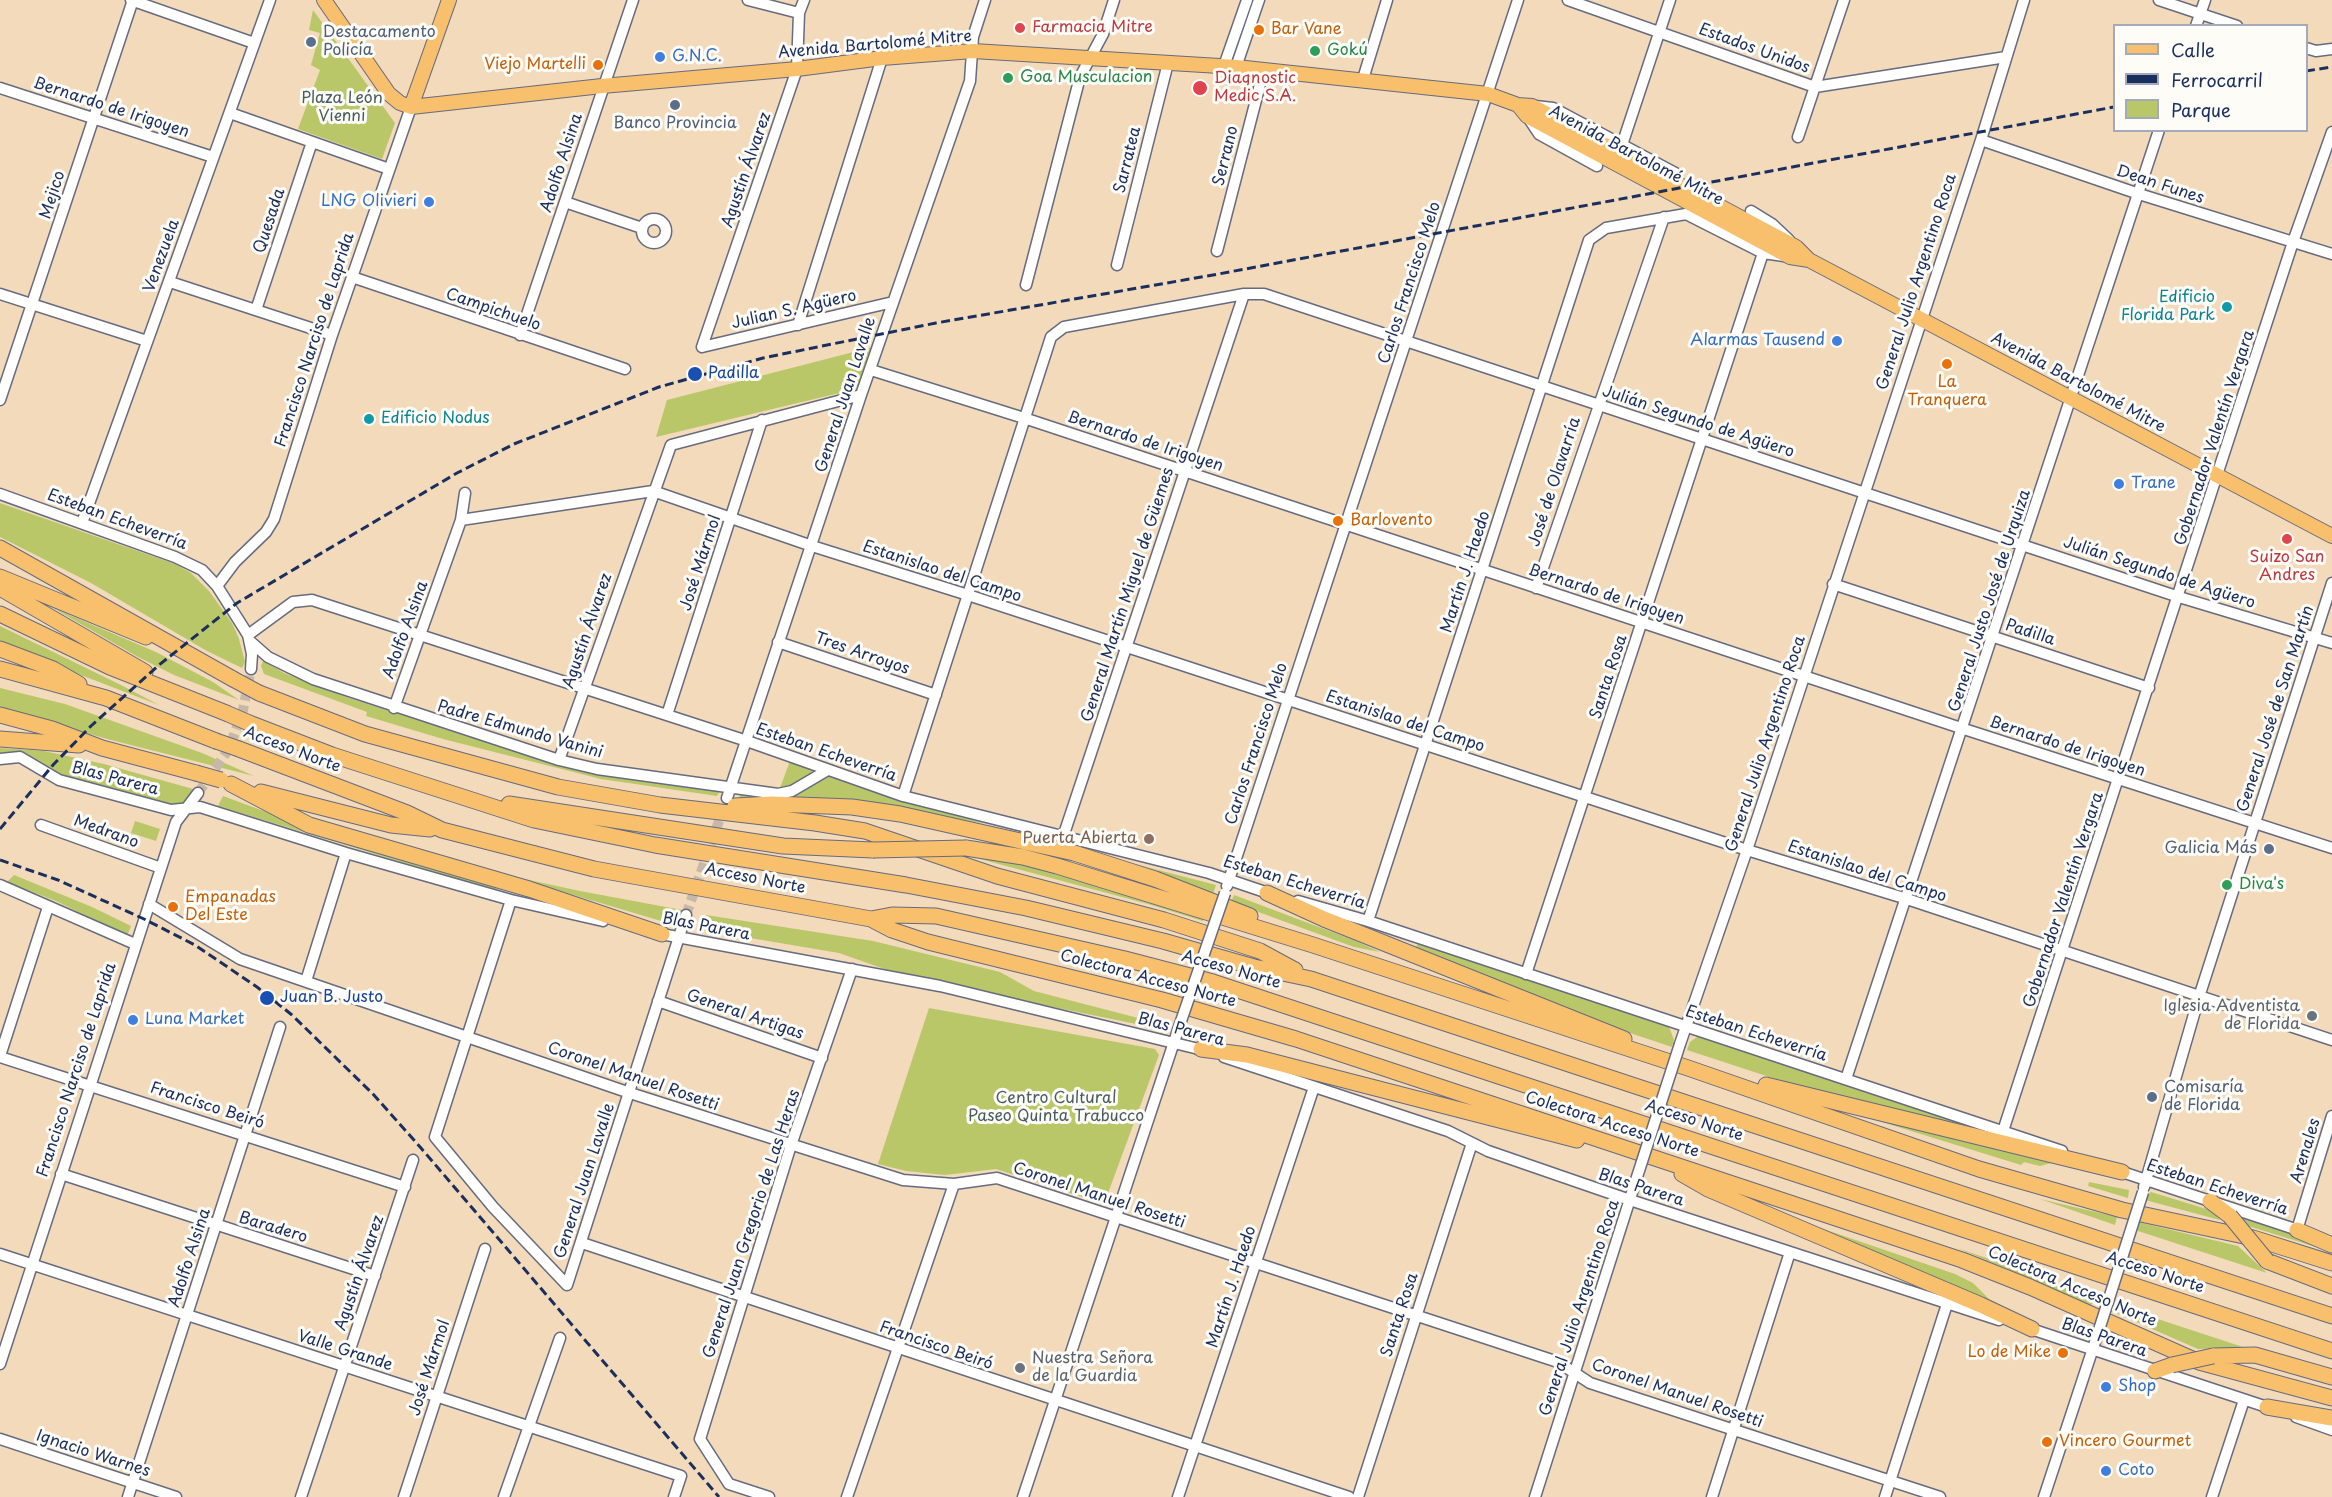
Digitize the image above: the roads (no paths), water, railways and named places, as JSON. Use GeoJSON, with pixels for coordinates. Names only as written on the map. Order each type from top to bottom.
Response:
{"type":"FeatureCollection","features":[{"type":"Feature","properties":{"kind":"highway"},"geometry":{"type":"LineString","coordinates":[[0,548],[233,680],[259,693],[365,734],[520,778],[611,798],[865,831],[997,876],[1164,920],[1260,951],[1311,979]]}},
{"type":"Feature","properties":{"kind":"highway"},"geometry":{"type":"LineString","coordinates":[[0,555],[35,569]]}},
{"type":"Feature","properties":{"kind":"highway"},"geometry":{"type":"LineString","coordinates":[[0,577],[124,630],[175,647]]}},
{"type":"Feature","properties":{"kind":"highway"},"geometry":{"type":"LineString","coordinates":[[0,588],[184,695]]}},
{"type":"Feature","properties":{"kind":"highway"},"geometry":{"type":"LineString","coordinates":[[0,614],[110,667],[184,695]]}},
{"type":"Feature","properties":{"kind":"highway"},"geometry":{"type":"LineString","coordinates":[[0,649],[53,669],[106,698]]}},
{"type":"Feature","properties":{"kind":"highway"},"geometry":{"type":"LineString","coordinates":[[0,669],[106,698]]}},
{"type":"Feature","properties":{"kind":"highway"},"geometry":{"type":"LineString","coordinates":[[0,679],[75,689]]}},
{"type":"Feature","properties":{"kind":"highway","name":"Acceso Norte"},"geometry":{"type":"LineString","coordinates":[[184,695],[332,755],[534,820],[598,834],[906,885],[1026,908],[1163,941],[1254,967],[1311,979],[2332,1316]]}},
{"type":"Feature","properties":{"kind":"highway","name":"Acceso Norte"},"geometry":{"type":"LineString","coordinates":[[106,698],[407,813],[442,830],[594,869],[871,920],[892,915],[936,916],[1125,958],[1213,982],[2332,1351]]}},
{"type":"Feature","properties":{"kind":"highway"},"geometry":{"type":"LineString","coordinates":[[0,715],[52,729],[102,748],[327,811],[391,825],[442,830]]}},
{"type":"Feature","properties":{"kind":"highway"},"geometry":{"type":"LineString","coordinates":[[0,739],[102,748]]}},
{"type":"Feature","properties":{"kind":"highway"},"geometry":{"type":"LineString","coordinates":[[226,782],[309,825],[530,889],[662,934]]}},
{"type":"Feature","properties":{"kind":"highway"},"geometry":{"type":"LineString","coordinates":[[465,797],[783,846],[831,851],[966,848],[1023,857],[1313,945],[1688,1068],[1978,1169],[2122,1210],[2253,1238],[2332,1263]]}},
{"type":"Feature","properties":{"kind":"highway"},"geometry":{"type":"LineString","coordinates":[[695,808],[772,804],[852,807],[900,814],[1074,853],[1155,879],[1248,915],[1313,945]]}},
{"type":"Feature","properties":{"kind":"highway"},"geometry":{"type":"LineString","coordinates":[[1268,893],[1324,919],[1604,1029],[1672,1063]]}},
{"type":"Feature","properties":{"kind":"highway","name":"Colectora Acceso Norte"},"geometry":{"type":"LineString","coordinates":[[871,920],[928,942],[1162,1000],[1296,1039],[1962,1260],[2030,1287],[2199,1362],[2332,1398]]}},
{"type":"Feature","properties":{"kind":"highway"},"geometry":{"type":"LineString","coordinates":[[1201,1049],[1247,1055],[1557,1137],[1620,1147]]}},
{"type":"Feature","properties":{"kind":"highway"},"geometry":{"type":"LineString","coordinates":[[1688,1068],[1726,1075],[2122,1173]]}},
{"type":"Feature","properties":{"kind":"highway"},"geometry":{"type":"LineString","coordinates":[[1654,1158],[1708,1190],[1981,1305],[2032,1329]]}},
{"type":"Feature","properties":{"kind":"highway"},"geometry":{"type":"LineString","coordinates":[[2210,1201],[2230,1216],[2267,1261],[2332,1286]]}},
{"type":"Feature","properties":{"kind":"highway"},"geometry":{"type":"LineString","coordinates":[[2297,1230],[2332,1245]]}},
{"type":"Feature","properties":{"kind":"highway"},"geometry":{"type":"LineString","coordinates":[[2156,1371],[2213,1356],[2255,1355],[2332,1377]]}},
{"type":"Feature","properties":{"kind":"highway"},"geometry":{"type":"LineString","coordinates":[[2267,1407],[2332,1418]]}},
{"type":"Feature","properties":{"kind":"main road"},"geometry":{"type":"LineString","coordinates":[[324,0],[389,94],[399,103],[411,108]]}},
{"type":"Feature","properties":{"kind":"main road","name":"Francisco Narciso de Laprida"},"geometry":{"type":"LineString","coordinates":[[411,108],[449,0]]}},
{"type":"Feature","properties":{"kind":"main road","name":"Avenida Bartolomé Mitre"},"geometry":{"type":"LineString","coordinates":[[411,108],[603,86],[973,51],[1230,66],[1488,94],[1525,109],[2332,536]]}},
{"type":"Feature","properties":{"kind":"street"},"geometry":{"type":"LineString","coordinates":[[132,0],[254,43]]}},
{"type":"Feature","properties":{"kind":"street","name":"Mejico"},"geometry":{"type":"LineString","coordinates":[[0,400],[132,0]]}},
{"type":"Feature","properties":{"kind":"street","name":"Venezuela"},"geometry":{"type":"LineString","coordinates":[[82,523],[270,0]]}},
{"type":"Feature","properties":{"kind":"street","name":"Adolfo Alsina"},"geometry":{"type":"LineString","coordinates":[[520,335],[633,0]]}},
{"type":"Feature","properties":{"kind":"street"},"geometry":{"type":"LineString","coordinates":[[748,0],[799,13]]}},
{"type":"Feature","properties":{"kind":"street","name":"Agustín Álvarez"},"geometry":{"type":"LineString","coordinates":[[702,347],[797,69],[799,13],[804,0]]}},
{"type":"Feature","properties":{"kind":"street","name":"General Juan Lavalle"},"geometry":{"type":"LineString","coordinates":[[729,794],[861,395],[970,81],[973,37],[985,0]]}},
{"type":"Feature","properties":{"kind":"street"},"geometry":{"type":"LineString","coordinates":[[1026,285],[1080,77],[1103,34],[1114,0]]}},
{"type":"Feature","properties":{"kind":"street"},"geometry":{"type":"LineString","coordinates":[[1230,66],[1247,0]]}},
{"type":"Feature","properties":{"kind":"street"},"geometry":{"type":"LineString","coordinates":[[1230,66],[1259,0]]}},
{"type":"Feature","properties":{"kind":"street"},"geometry":{"type":"LineString","coordinates":[[1363,79],[1387,0]]}},
{"type":"Feature","properties":{"kind":"street","name":"Carlos Francisco Melo"},"geometry":{"type":"LineString","coordinates":[[1023,1497],[1173,1041],[1225,893],[1344,524],[1407,342],[1518,0]]}},
{"type":"Feature","properties":{"kind":"street","name":"Estados Unidos"},"geometry":{"type":"LineString","coordinates":[[1568,0],[1815,87],[2006,57]]}},
{"type":"Feature","properties":{"kind":"street"},"geometry":{"type":"LineString","coordinates":[[1622,145],[1671,0]]}},
{"type":"Feature","properties":{"kind":"street"},"geometry":{"type":"LineString","coordinates":[[1797,137],[1844,0]]}},
{"type":"Feature","properties":{"kind":"street","name":"General Julio Argentino Roca"},"geometry":{"type":"LineString","coordinates":[[1535,1497],[1685,1027],[1747,850],[1981,140],[2024,0]]}},
{"type":"Feature","properties":{"kind":"street"},"geometry":{"type":"LineString","coordinates":[[2159,0],[2231,24]]}},
{"type":"Feature","properties":{"kind":"street"},"geometry":{"type":"LineString","coordinates":[[2197,24],[2205,0]]}},
{"type":"Feature","properties":{"kind":"street"},"geometry":{"type":"LineString","coordinates":[[2308,48],[2316,51],[2332,49]]}},
{"type":"Feature","properties":{"kind":"street"},"geometry":{"type":"LineString","coordinates":[[798,325],[882,58]]}},
{"type":"Feature","properties":{"kind":"street","name":"Sarratea"},"geometry":{"type":"LineString","coordinates":[[1117,265],[1168,63]]}},
{"type":"Feature","properties":{"kind":"street","name":"Serrano"},"geometry":{"type":"LineString","coordinates":[[1217,251],[1264,69]]}},
{"type":"Feature","properties":{"kind":"street","name":"Bernardo de Irigoyen"},"geometry":{"type":"LineString","coordinates":[[0,88],[213,157]]}},
{"type":"Feature","properties":{"kind":"street","name":"Francisco Narciso de Laprida"},"geometry":{"type":"LineString","coordinates":[[217,586],[235,562],[266,532],[274,519],[332,335],[411,108]]}},
{"type":"Feature","properties":{"kind":"street"},"geometry":{"type":"LineString","coordinates":[[1597,166],[1539,134],[1525,109],[1553,108],[1677,174]]}},
{"type":"Feature","properties":{"kind":"street"},"geometry":{"type":"LineString","coordinates":[[230,113],[389,169]]}},
{"type":"Feature","properties":{"kind":"street","name":"General Justo José de Urquiza"},"geometry":{"type":"LineString","coordinates":[[1846,1079],[1964,729],[2159,132]]}},
{"type":"Feature","properties":{"kind":"street","name":"Gobernador Valentín Vergara"},"geometry":{"type":"LineString","coordinates":[[2003,1131],[2120,780],[2293,242],[2332,132]]}},
{"type":"Feature","properties":{"kind":"street","name":"Dean Funes"},"geometry":{"type":"LineString","coordinates":[[1981,140],[2139,194],[2332,254]]}},
{"type":"Feature","properties":{"kind":"street","name":"Quesada"},"geometry":{"type":"LineString","coordinates":[[256,310],[312,142]]}},
{"type":"Feature","properties":{"kind":"street"},"geometry":{"type":"LineString","coordinates":[[565,202],[642,228]]}},
{"type":"Feature","properties":{"kind":"street"},"geometry":{"type":"LineString","coordinates":[[1751,211],[1772,224],[1793,252]]}},
{"type":"Feature","properties":{"kind":"street"},"geometry":{"type":"LineString","coordinates":[[1664,217],[1679,214],[1694,217],[1763,253],[1793,252]]}},
{"type":"Feature","properties":{"kind":"street","name":"Martín J. Haedo"},"geometry":{"type":"LineString","coordinates":[[1368,921],[1586,247],[1594,234],[1606,228],[1664,217]]}},
{"type":"Feature","properties":{"kind":"street","name":"José de Olavarría"},"geometry":{"type":"LineString","coordinates":[[1536,588],[1597,404],[1664,217]]}},
{"type":"Feature","properties":{"kind":"street","name":"Santa Rosa"},"geometry":{"type":"LineString","coordinates":[[1526,974],[1704,440],[1763,253]]}},
{"type":"Feature","properties":{"kind":"street","name":"Campichuelo"},"geometry":{"type":"LineString","coordinates":[[352,277],[625,369]]}},
{"type":"Feature","properties":{"kind":"street"},"geometry":{"type":"LineString","coordinates":[[170,282],[332,335]]}},
{"type":"Feature","properties":{"kind":"street"},"geometry":{"type":"LineString","coordinates":[[0,294],[147,341]]}},
{"type":"Feature","properties":{"kind":"street","name":"Julián Segundo de Agüero"},"geometry":{"type":"LineString","coordinates":[[1024,418],[1051,337],[1064,327],[1244,294],[1264,294],[2179,597],[2332,643]]}},
{"type":"Feature","properties":{"kind":"street","name":"General Martín Miguel de Güemes"},"geometry":{"type":"LineString","coordinates":[[1063,837],[1244,294]]}},
{"type":"Feature","properties":{"kind":"street","name":"Julian S. Agüero"},"geometry":{"type":"LineString","coordinates":[[702,347],[893,302]]}},
{"type":"Feature","properties":{"kind":"street","name":"Bernardo de Irigoyen"},"geometry":{"type":"LineString","coordinates":[[871,370],[1024,418],[2332,849]]}},
{"type":"Feature","properties":{"kind":"street"},"geometry":{"type":"LineString","coordinates":[[762,420],[861,395]]}},
{"type":"Feature","properties":{"kind":"street"},"geometry":{"type":"LineString","coordinates":[[903,795],[1024,418]]}},
{"type":"Feature","properties":{"kind":"street","name":"Agustín Álvarez"},"geometry":{"type":"LineString","coordinates":[[559,760],[671,445],[762,420]]}},
{"type":"Feature","properties":{"kind":"street","name":"José Mármol"},"geometry":{"type":"LineString","coordinates":[[668,715],[762,420]]}},
{"type":"Feature","properties":{"kind":"street","name":"Estanislao del Campo"},"geometry":{"type":"LineString","coordinates":[[461,520],[653,492],[1126,649],[1747,850],[1907,899],[2062,953],[2332,1040]]}},
{"type":"Feature","properties":{"kind":"street","name":"Esteban Echeverría"},"geometry":{"type":"LineString","coordinates":[[0,494],[197,567],[217,586]]}},
{"type":"Feature","properties":{"kind":"street","name":"Adolfo Alsina"},"geometry":{"type":"LineString","coordinates":[[394,708],[461,520],[465,494]]}},
{"type":"Feature","properties":{"kind":"street","name":"General José de San Martín"},"geometry":{"type":"LineString","coordinates":[[2044,1497],[2144,1186],[2199,997],[2332,583]]}},
{"type":"Feature","properties":{"kind":"street","name":"Padilla"},"geometry":{"type":"LineString","coordinates":[[1833,584],[2149,688]]}},
{"type":"Feature","properties":{"kind":"street"},"geometry":{"type":"LineString","coordinates":[[217,586],[249,639],[251,669]]}},
{"type":"Feature","properties":{"kind":"street","name":"Esteban Echeverría"},"geometry":{"type":"LineString","coordinates":[[249,639],[282,609],[303,600],[322,603],[747,741],[826,771],[903,795],[1229,880],[1368,921],[2003,1131],[2122,1173],[2144,1186],[2210,1201],[2332,1241]]}},
{"type":"Feature","properties":{"kind":"street","name":"Padre Edmundo Vanini"},"geometry":{"type":"LineString","coordinates":[[249,639],[268,657],[313,679],[394,708],[597,770],[729,794],[786,794],[826,771]]}},
{"type":"Feature","properties":{"kind":"street","name":"Tres Arroyos"},"geometry":{"type":"LineString","coordinates":[[778,642],[936,695]]}},
{"type":"Feature","properties":{"kind":"street","name":"Blas Parera"},"geometry":{"type":"LineString","coordinates":[[0,759],[20,757],[60,780],[171,810],[200,807],[346,854],[511,900],[679,938],[852,969],[1201,1049],[1448,1131],[1472,1143],[1630,1200],[1947,1304],[2032,1329],[2332,1430]]}},
{"type":"Feature","properties":{"kind":"street","name":"Francisco Narciso de Laprida"},"geometry":{"type":"LineString","coordinates":[[0,1364],[176,822],[184,807],[198,793]]}},
{"type":"Feature","properties":{"kind":"street","name":"Medrano"},"geometry":{"type":"LineString","coordinates":[[41,825],[161,868]]}},
{"type":"Feature","properties":{"kind":"street"},"geometry":{"type":"LineString","coordinates":[[306,981],[346,854]]}},
{"type":"Feature","properties":{"kind":"street"},"geometry":{"type":"LineString","coordinates":[[0,886],[135,944]]}},
{"type":"Feature","properties":{"kind":"street"},"geometry":{"type":"LineString","coordinates":[[466,1036],[511,900]]}},
{"type":"Feature","properties":{"kind":"street","name":"Coronel Manuel Rosetti"},"geometry":{"type":"LineString","coordinates":[[149,904],[240,959],[630,1093],[903,1180],[954,1184],[997,1178],[1558,1362],[1590,1383],[1940,1497]]}},
{"type":"Feature","properties":{"kind":"street"},"geometry":{"type":"LineString","coordinates":[[0,1056],[48,907]]}},
{"type":"Feature","properties":{"kind":"street","name":"General Juan Lavalle"},"geometry":{"type":"LineString","coordinates":[[466,1036],[435,1137],[493,1207],[567,1285],[687,915]]}},
{"type":"Feature","properties":{"kind":"street","name":"General Juan Gregorio de Las Heras"},"geometry":{"type":"LineString","coordinates":[[769,1497],[729,1484],[700,1439],[791,1145],[852,969]]}},
{"type":"Feature","properties":{"kind":"street","name":"General Artigas"},"geometry":{"type":"LineString","coordinates":[[658,1001],[822,1058]]}},
{"type":"Feature","properties":{"kind":"street","name":"Adolfo Alsina"},"geometry":{"type":"LineString","coordinates":[[128,1497],[280,1027]]}},
{"type":"Feature","properties":{"kind":"street","name":"Francisco Beiró"},"geometry":{"type":"LineString","coordinates":[[0,1056],[405,1187]]}},
{"type":"Feature","properties":{"kind":"street","name":"Martín J. Haedo"},"geometry":{"type":"LineString","coordinates":[[1178,1497],[1314,1087]]}},
{"type":"Feature","properties":{"kind":"street","name":"Arenales"},"geometry":{"type":"LineString","coordinates":[[2297,1230],[2332,1116]]}},
{"type":"Feature","properties":{"kind":"street","name":"Santa Rosa"},"geometry":{"type":"LineString","coordinates":[[1358,1497],[1472,1143]]}},
{"type":"Feature","properties":{"kind":"street","name":"Agustín Álvarez"},"geometry":{"type":"LineString","coordinates":[[301,1497],[413,1160]]}},
{"type":"Feature","properties":{"kind":"street","name":"Baradero"},"geometry":{"type":"LineString","coordinates":[[61,1174],[217,1227],[375,1276]]}},
{"type":"Feature","properties":{"kind":"street"},"geometry":{"type":"LineString","coordinates":[[847,1497],[954,1184]]}},
{"type":"Feature","properties":{"kind":"street","name":"Francisco Beiró"},"geometry":{"type":"LineString","coordinates":[[582,1243],[1055,1402],[1195,1445],[1349,1497]]}},
{"type":"Feature","properties":{"kind":"street","name":"José Mármol"},"geometry":{"type":"LineString","coordinates":[[404,1497],[485,1249]]}},
{"type":"Feature","properties":{"kind":"street"},"geometry":{"type":"LineString","coordinates":[[1712,1497],[1790,1252]]}},
{"type":"Feature","properties":{"kind":"street","name":"Valle Grande"},"geometry":{"type":"LineString","coordinates":[[0,1254],[681,1476],[674,1497]]}},
{"type":"Feature","properties":{"kind":"street"},"geometry":{"type":"LineString","coordinates":[[1885,1497],[1947,1304]]}},
{"type":"Feature","properties":{"kind":"street"},"geometry":{"type":"LineString","coordinates":[[504,1497],[560,1338]]}},
{"type":"Feature","properties":{"kind":"street"},"geometry":{"type":"LineString","coordinates":[[2212,1497],[2244,1400]]}},
{"type":"Feature","properties":{"kind":"street","name":"Ignacio Warnes"},"geometry":{"type":"LineString","coordinates":[[0,1439],[176,1497]]}},
{"type":"Feature","properties":{"kind":"tunnel"},"geometry":{"type":"LineString","coordinates":[[198,793],[229,749],[243,710],[251,669]]}},
{"type":"Feature","properties":{"kind":"tunnel"},"geometry":{"type":"LineString","coordinates":[[686,915],[727,798]]}},
{"type":"Feature","properties":{"kind":"railway"},"geometry":{"type":"LineString","coordinates":[[2308,71],[2332,67]]}},
{"type":"Feature","properties":{"kind":"railway"},"geometry":{"type":"LineString","coordinates":[[0,829],[53,765],[91,726],[159,665],[237,603],[457,473],[514,444],[659,387],[763,358],[936,323],[1213,275],[2113,107]]}},
{"type":"Feature","properties":{"kind":"railway"},"geometry":{"type":"LineString","coordinates":[[0,860],[58,880],[195,945],[257,987],[292,1015],[373,1094],[421,1148],[719,1497]]}},
{"type":"Feature","properties":{"kind":"place","name":"Farmacia Mitre"},"geometry":{"type":"Point","coordinates":[1020,28]}},
{"type":"Feature","properties":{"kind":"place","name":"Bar Vane"},"geometry":{"type":"Point","coordinates":[1259,30]}},
{"type":"Feature","properties":{"kind":"place","name":"Destacamento Policía"},"geometry":{"type":"Point","coordinates":[311,42]}},
{"type":"Feature","properties":{"kind":"place","name":"Gokú"},"geometry":{"type":"Point","coordinates":[1315,51]}},
{"type":"Feature","properties":{"kind":"place","name":"G.N.C."},"geometry":{"type":"Point","coordinates":[660,57]}},
{"type":"Feature","properties":{"kind":"place","name":"Viejo Martelli"},"geometry":{"type":"Point","coordinates":[598,65]}},
{"type":"Feature","properties":{"kind":"place","name":"Goa Musculacion"},"geometry":{"type":"Point","coordinates":[1008,78]}},
{"type":"Feature","properties":{"kind":"place","name":"Diagnostic Medic S.A."},"geometry":{"type":"Point","coordinates":[1200,88]}},
{"type":"Feature","properties":{"kind":"place","name":"Banco Provincia"},"geometry":{"type":"Point","coordinates":[675,105]}},
{"type":"Feature","properties":{"kind":"place","name":"LNG Olivieri"},"geometry":{"type":"Point","coordinates":[429,202]}},
{"type":"Feature","properties":{"kind":"place","name":"Edificio Florida Park"},"geometry":{"type":"Point","coordinates":[2227,307]}},
{"type":"Feature","properties":{"kind":"place","name":"Alarmas Tausend"},"geometry":{"type":"Point","coordinates":[1837,341]}},
{"type":"Feature","properties":{"kind":"place","name":"La Tranquera"},"geometry":{"type":"Point","coordinates":[1947,364]}},
{"type":"Feature","properties":{"kind":"place","name":"Padilla"},"geometry":{"type":"Point","coordinates":[695,374]}},
{"type":"Feature","properties":{"kind":"place","name":"Edificio Nodus"},"geometry":{"type":"Point","coordinates":[369,419]}},
{"type":"Feature","properties":{"kind":"place","name":"Trane"},"geometry":{"type":"Point","coordinates":[2119,484]}},
{"type":"Feature","properties":{"kind":"place","name":"Barlovento"},"geometry":{"type":"Point","coordinates":[1338,521]}},
{"type":"Feature","properties":{"kind":"place","name":"Suizo San Andres"},"geometry":{"type":"Point","coordinates":[2287,539]}},
{"type":"Feature","properties":{"kind":"place","name":"Puerta Abierta"},"geometry":{"type":"Point","coordinates":[1149,839]}},
{"type":"Feature","properties":{"kind":"place","name":"Galicia Más"},"geometry":{"type":"Point","coordinates":[2269,849]}},
{"type":"Feature","properties":{"kind":"place","name":"Diva's"},"geometry":{"type":"Point","coordinates":[2227,885]}},
{"type":"Feature","properties":{"kind":"place","name":"Empanadas Del Este"},"geometry":{"type":"Point","coordinates":[173,907]}},
{"type":"Feature","properties":{"kind":"place","name":"Juan B. Justo"},"geometry":{"type":"Point","coordinates":[267,998]}},
{"type":"Feature","properties":{"kind":"place","name":"Iglesia Adventista de Florida"},"geometry":{"type":"Point","coordinates":[2312,1016]}},
{"type":"Feature","properties":{"kind":"place","name":"Luna Market"},"geometry":{"type":"Point","coordinates":[133,1020]}},
{"type":"Feature","properties":{"kind":"place","name":"Comisaría de Florida"},"geometry":{"type":"Point","coordinates":[2152,1097]}},
{"type":"Feature","properties":{"kind":"place","name":"Lo de Mike"},"geometry":{"type":"Point","coordinates":[2063,1353]}},
{"type":"Feature","properties":{"kind":"place","name":"Nuestra Señora de la Guardia"},"geometry":{"type":"Point","coordinates":[1020,1368]}},
{"type":"Feature","properties":{"kind":"place","name":"Shop"},"geometry":{"type":"Point","coordinates":[2106,1387]}},
{"type":"Feature","properties":{"kind":"place","name":"Vincero Gourmet"},"geometry":{"type":"Point","coordinates":[2047,1442]}},
{"type":"Feature","properties":{"kind":"place","name":"Coto"},"geometry":{"type":"Point","coordinates":[2106,1471]}},
{"type":"Feature","properties":{"kind":"park label","name":"Plaza León Vienni"},"geometry":{"type":"Point","coordinates":[342,108]}},
{"type":"Feature","properties":{"kind":"park label","name":"Centro Cultural Paseo Quinta Trabucco"},"geometry":{"type":"Point","coordinates":[1056,1108]}}]}
